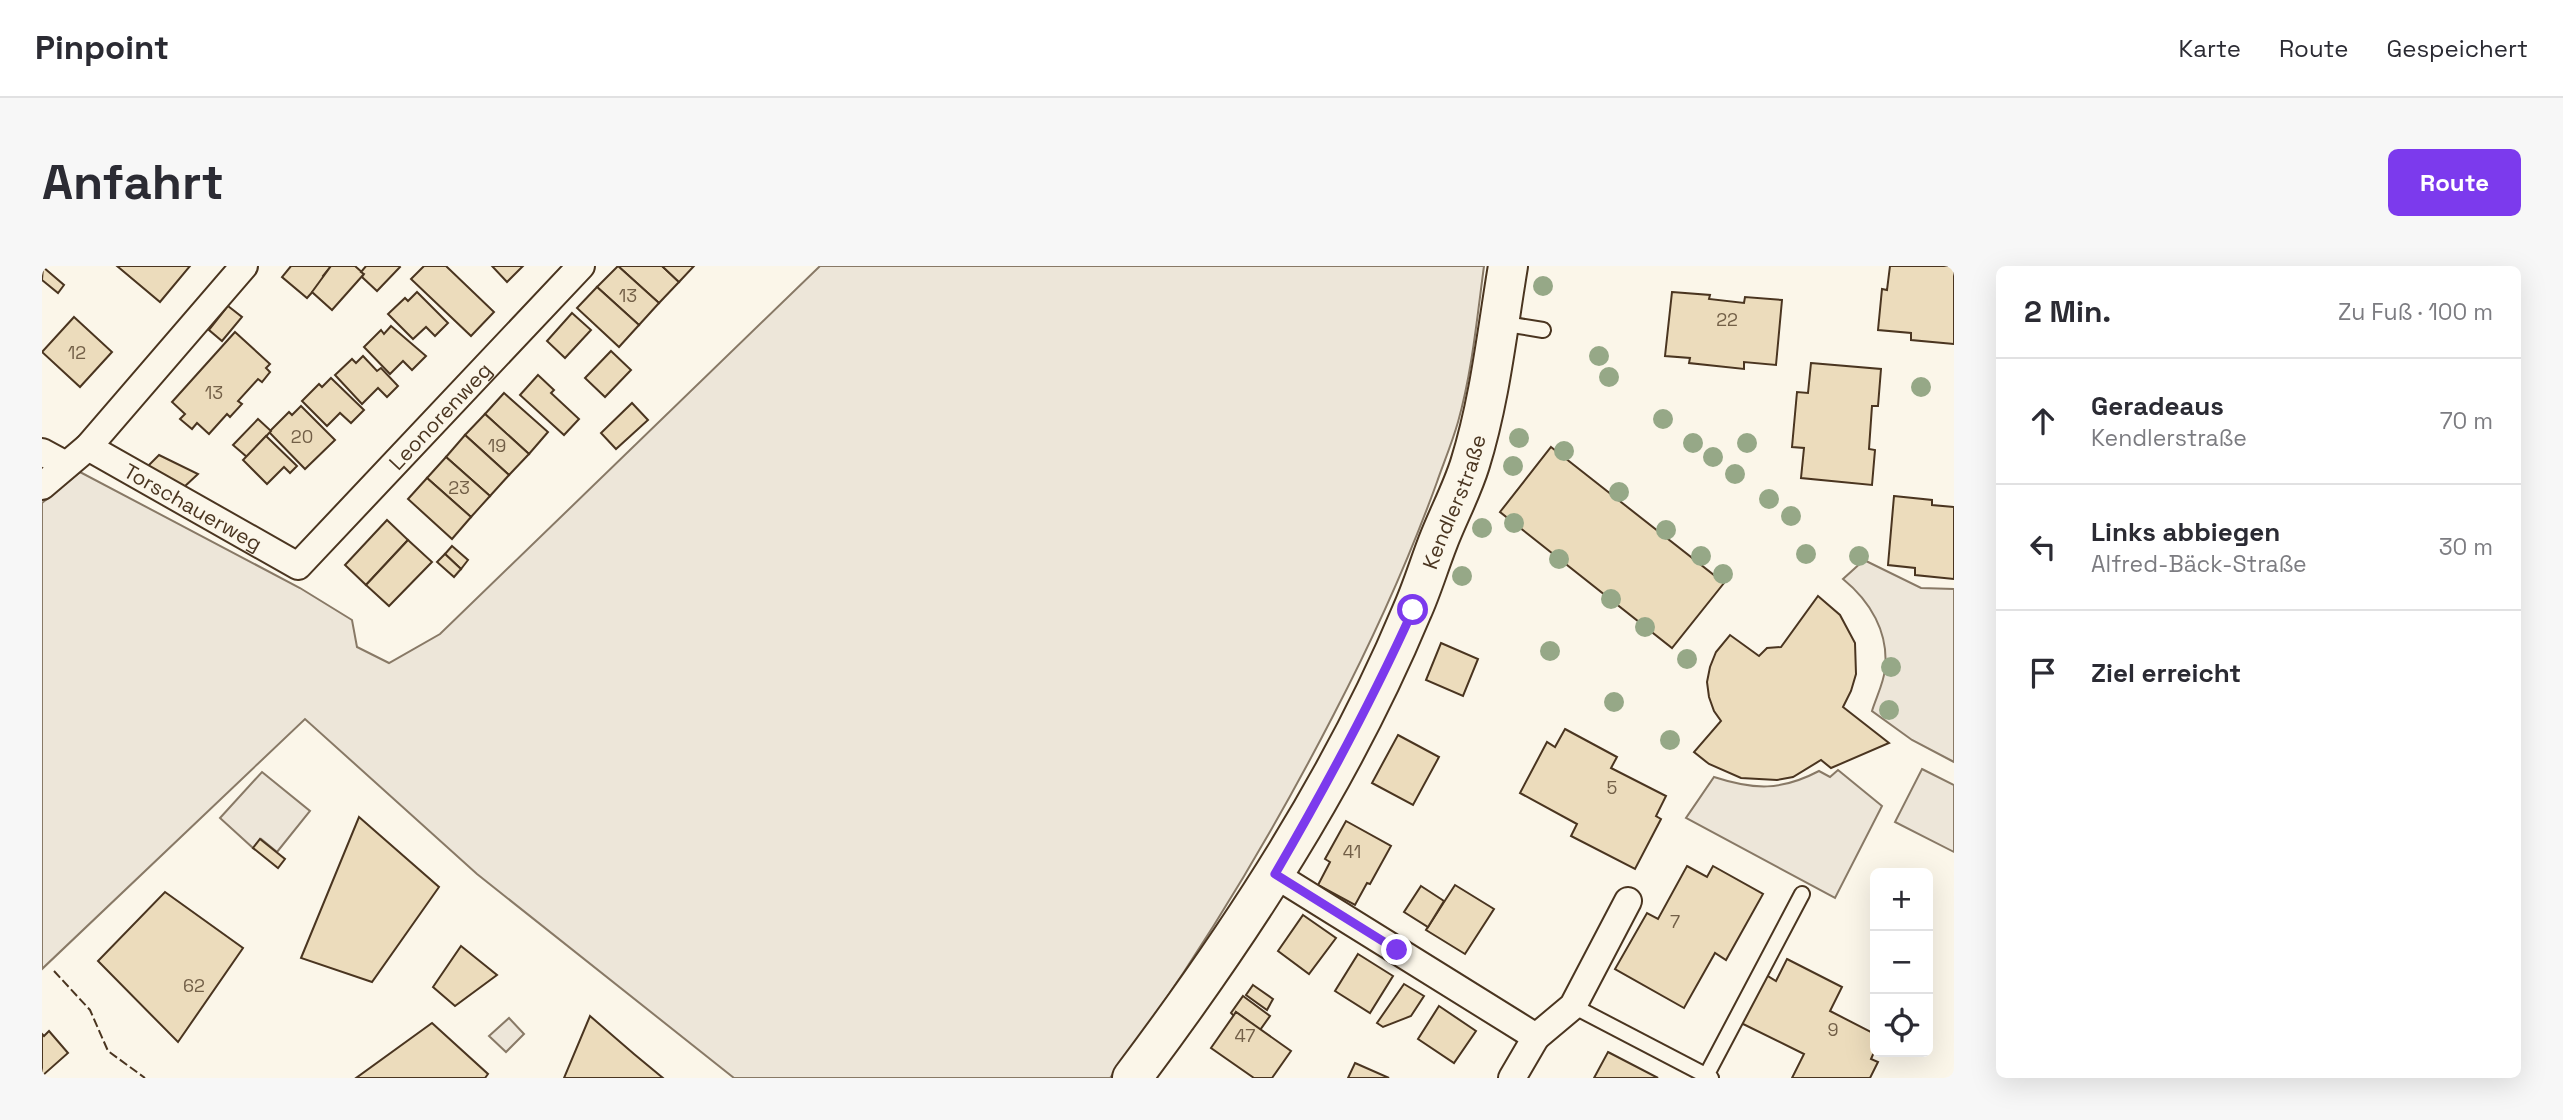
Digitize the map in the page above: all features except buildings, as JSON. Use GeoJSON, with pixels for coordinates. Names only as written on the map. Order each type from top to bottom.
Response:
{"type":"FeatureCollection","features":[{"type":"Feature","properties":{"kind":"street"},"geometry":{"type":"LineString","coordinates":[[42,486],[88,447],[244,266]]}},
{"type":"Feature","properties":{"kind":"street","name":"Leonorenweg"},"geometry":{"type":"LineString","coordinates":[[298,566],[581,266]]}},
{"type":"Feature","properties":{"kind":"street","name":"Kendlerstraße"},"geometry":{"type":"LineString","coordinates":[[1132,1078],[1188,1003],[1275,874],[1332,775],[1383,677],[1413,610],[1470,464],[1486,402],[1508,266]]}},
{"type":"Feature","properties":{"kind":"street","name":"Torschauerweg"},"geometry":{"type":"LineString","coordinates":[[88,447],[298,566]]}},
{"type":"Feature","properties":{"kind":"street"},"geometry":{"type":"LineString","coordinates":[[42,452],[66,465]]}},
{"type":"Feature","properties":{"kind":"street"},"geometry":{"type":"LineString","coordinates":[[1275,874],[1536,1037]]}},
{"type":"Feature","properties":{"kind":"street"},"geometry":{"type":"LineString","coordinates":[[1512,1078],[1536,1037],[1573,1006],[1628,901]]}},
{"type":"Feature","properties":{"kind":"lane"},"geometry":{"type":"LineString","coordinates":[[1498,323],[1543,330]]}},
{"type":"Feature","properties":{"kind":"lane"},"geometry":{"type":"LineString","coordinates":[[1573,1006],[1709,1077],[1802,894]]}},
{"type":"Feature","properties":{"kind":"shaded area"},"geometry":{"type":"Polygon","coordinates":[[[820,266],[1484,266],[1471,364],[1458,422],[1414,541],[1376,629],[1309,761],[1230,900],[1172,990],[1110,1078],[734,1078],[477,874],[305,719],[42,969],[42,503],[80,472],[300,588],[352,620],[357,647],[389,663],[440,634],[820,266]]]}},
{"type":"Feature","properties":{"kind":"shaded area"},"geometry":{"type":"Polygon","coordinates":[[[1864,560],[1921,588],[1954,589],[1954,762],[1912,740],[1872,711],[1884,674],[1884,642],[1876,618],[1869,607],[1843,579],[1864,560]]]}},
{"type":"Feature","properties":{"kind":"shaded area"},"geometry":{"type":"Polygon","coordinates":[[[1922,769],[1954,785],[1954,852],[1895,822],[1922,769]]]}},
{"type":"Feature","properties":{"kind":"shaded area"},"geometry":{"type":"Polygon","coordinates":[[[1838,770],[1882,806],[1835,898],[1686,818],[1714,777],[1742,784],[1767,786],[1792,782],[1819,771],[1830,777],[1838,770]]]}},
{"type":"Feature","properties":{"kind":"shaded area"},"geometry":{"type":"Polygon","coordinates":[[[262,772],[310,811],[277,852],[261,839],[253,848],[220,818],[262,772]]]}},
{"type":"Feature","properties":{"kind":"shaded area"},"geometry":{"type":"Polygon","coordinates":[[[509,1018],[524,1034],[506,1052],[489,1036],[509,1018]]]}},
{"type":"Feature","properties":{"kind":"fence"},"geometry":{"type":"LineString","coordinates":[[54,971],[90,1010],[108,1051],[145,1078]]}},
{"type":"Feature","properties":{"kind":"route"},"geometry":{"type":"LineString","coordinates":[[1397,950],[1275,874],[1332,775],[1383,677],[1413,610]]}}]}
